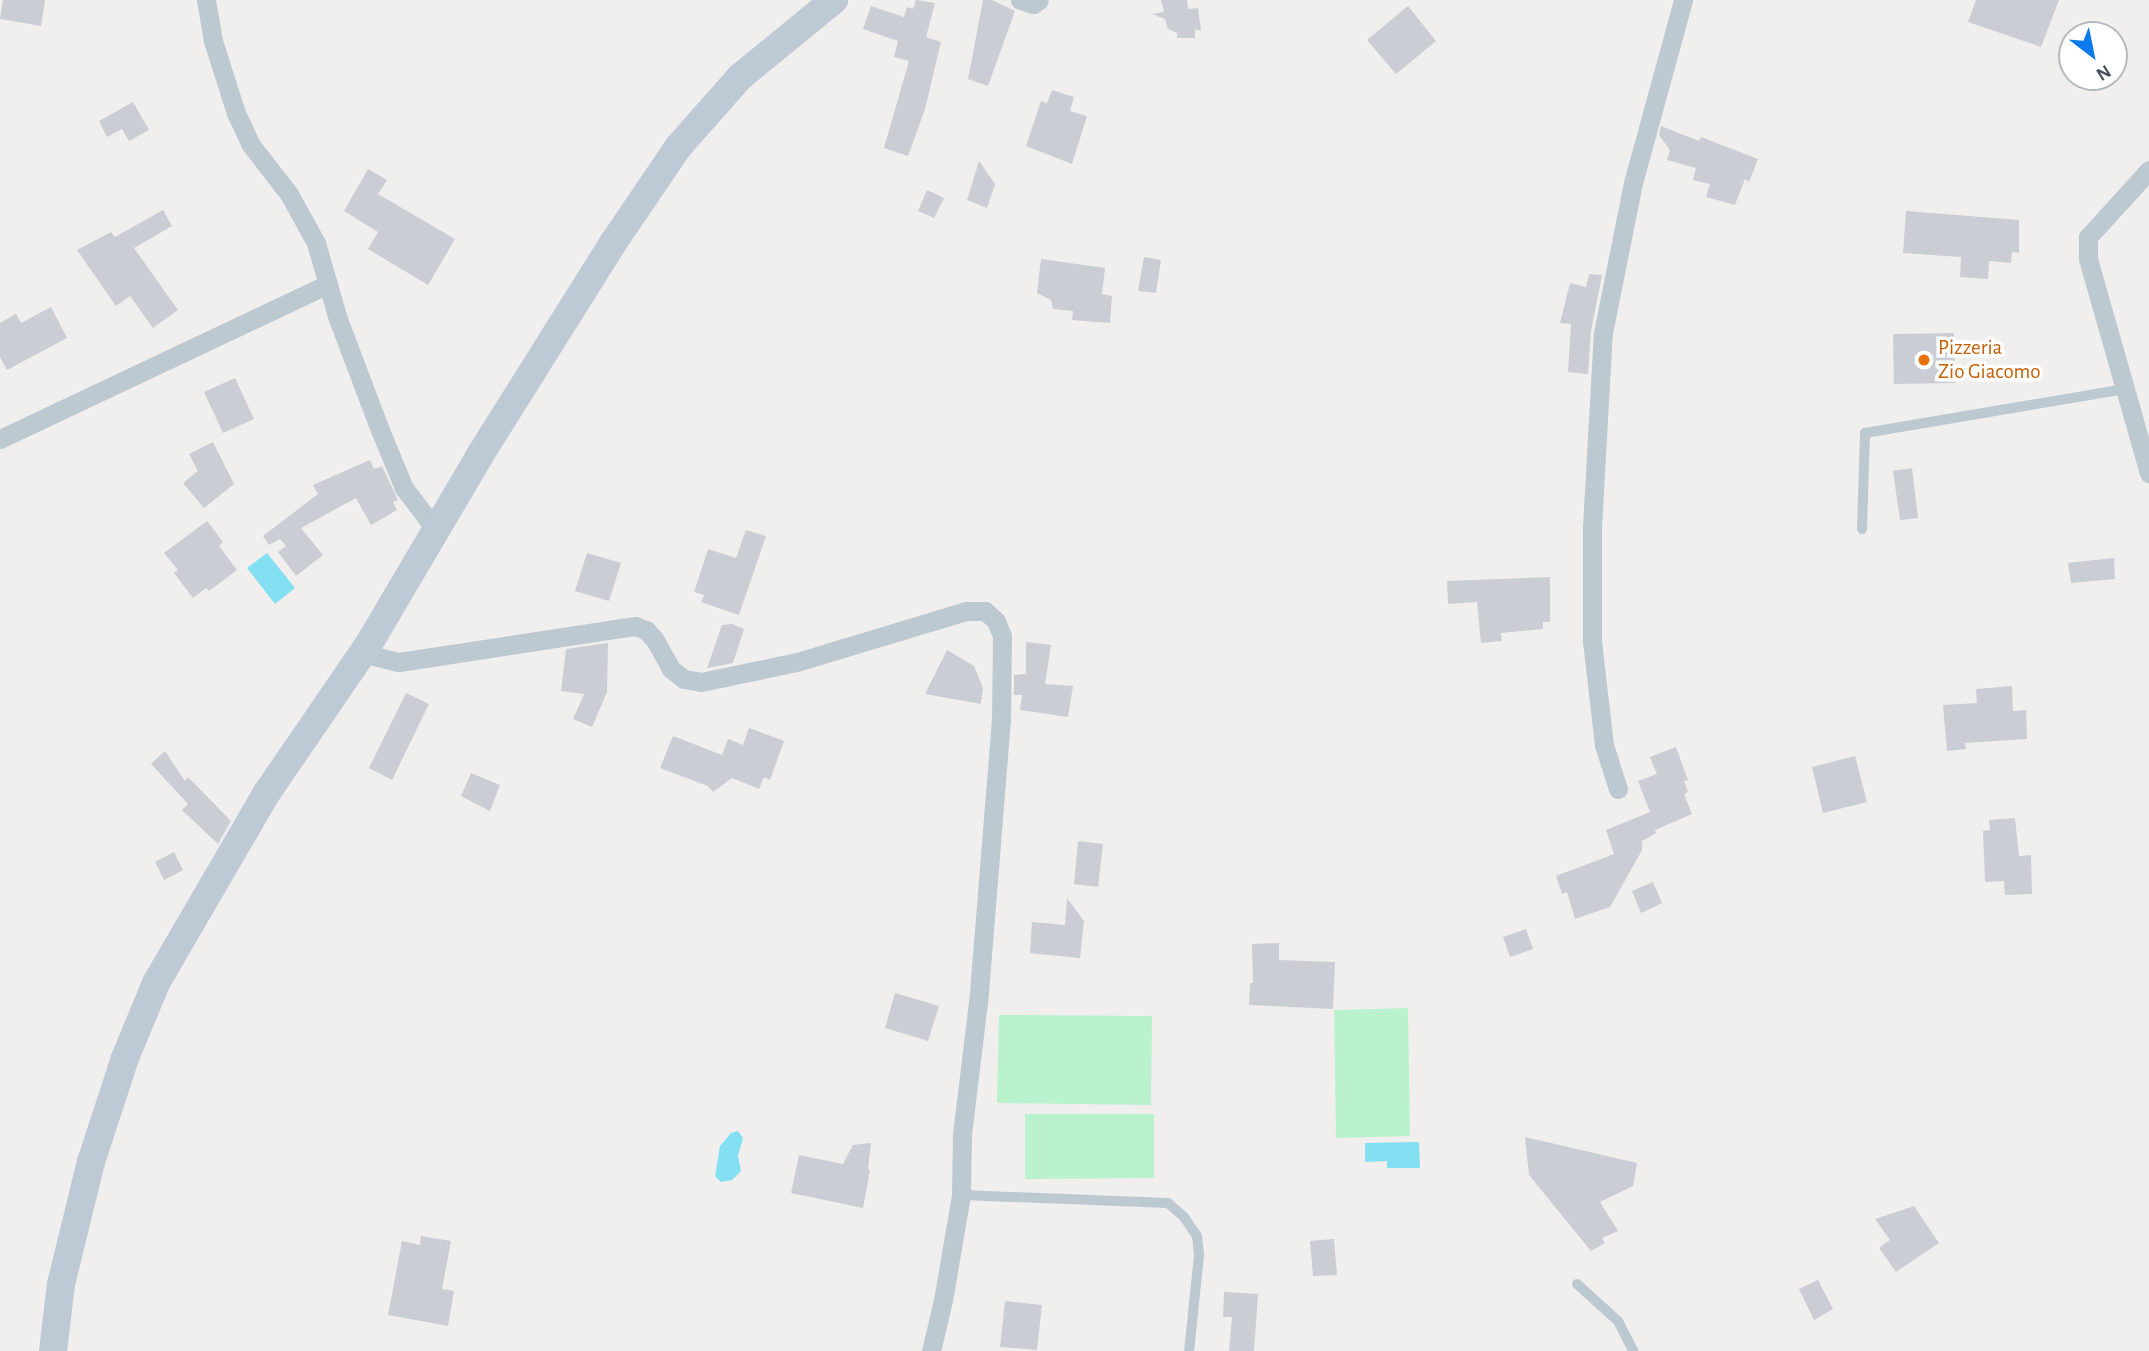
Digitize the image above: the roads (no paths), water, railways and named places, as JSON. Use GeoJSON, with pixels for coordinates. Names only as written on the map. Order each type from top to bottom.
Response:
{"type":"FeatureCollection","features":[{"type":"Feature","properties":{"kind":"main road"},"geometry":{"type":"LineString","coordinates":[[53,1351],[61,1284],[91,1162],[125,1058],[156,983],[266,794],[362,653],[613,243],[679,146],[740,78],[834,0]]}},
{"type":"Feature","properties":{"kind":"street"},"geometry":{"type":"LineString","coordinates":[[206,0],[213,41],[236,113],[251,145],[289,194],[316,243],[378,425],[404,488],[436,530]]}},
{"type":"Feature","properties":{"kind":"street"},"geometry":{"type":"LineString","coordinates":[[1020,0],[1032,4],[1039,0]]}},
{"type":"Feature","properties":{"kind":"street"},"geometry":{"type":"LineString","coordinates":[[1618,789],[1604,745],[1592,642],[1592,527],[1602,333],[1633,183],[1684,0]]}},
{"type":"Feature","properties":{"kind":"street"},"geometry":{"type":"LineString","coordinates":[[2149,170],[2088,237],[2088,259],[2149,473]]}},
{"type":"Feature","properties":{"kind":"street"},"geometry":{"type":"LineString","coordinates":[[0,439],[328,284]]}},
{"type":"Feature","properties":{"kind":"street"},"geometry":{"type":"LineString","coordinates":[[362,653],[399,662],[635,626],[646,630],[655,640],[671,669],[684,679],[701,682],[797,662],[966,611],[985,611],[996,621],[1002,636],[1001,719],[978,1002],[961,1135],[961,1195],[943,1300],[931,1351]]}},
{"type":"Feature","properties":{"kind":"lane"},"geometry":{"type":"LineString","coordinates":[[1862,529],[1865,433],[2125,389]]}},
{"type":"Feature","properties":{"kind":"lane"},"geometry":{"type":"LineString","coordinates":[[961,1195],[1168,1203],[1184,1217],[1197,1236],[1199,1255],[1189,1351]]}},
{"type":"Feature","properties":{"kind":"lane"},"geometry":{"type":"LineString","coordinates":[[1577,1284],[1618,1321],[1633,1351]]}},
{"type":"Feature","properties":{"kind":"water"},"geometry":{"type":"Polygon","coordinates":[[[267,553],[295,588],[275,604],[247,568],[267,553]]]}},
{"type":"Feature","properties":{"kind":"water"},"geometry":{"type":"Polygon","coordinates":[[[738,1131],[743,1138],[738,1156],[741,1171],[732,1180],[721,1182],[715,1176],[720,1146],[731,1133],[738,1131]]]}},
{"type":"Feature","properties":{"kind":"water"},"geometry":{"type":"Polygon","coordinates":[[[1419,1142],[1420,1168],[1387,1168],[1387,1161],[1365,1162],[1365,1143],[1419,1142]]]}},
{"type":"Feature","properties":{"kind":"place","name":"Pizzeria Zio Giacomo"},"geometry":{"type":"Point","coordinates":[1924,360]}}]}
